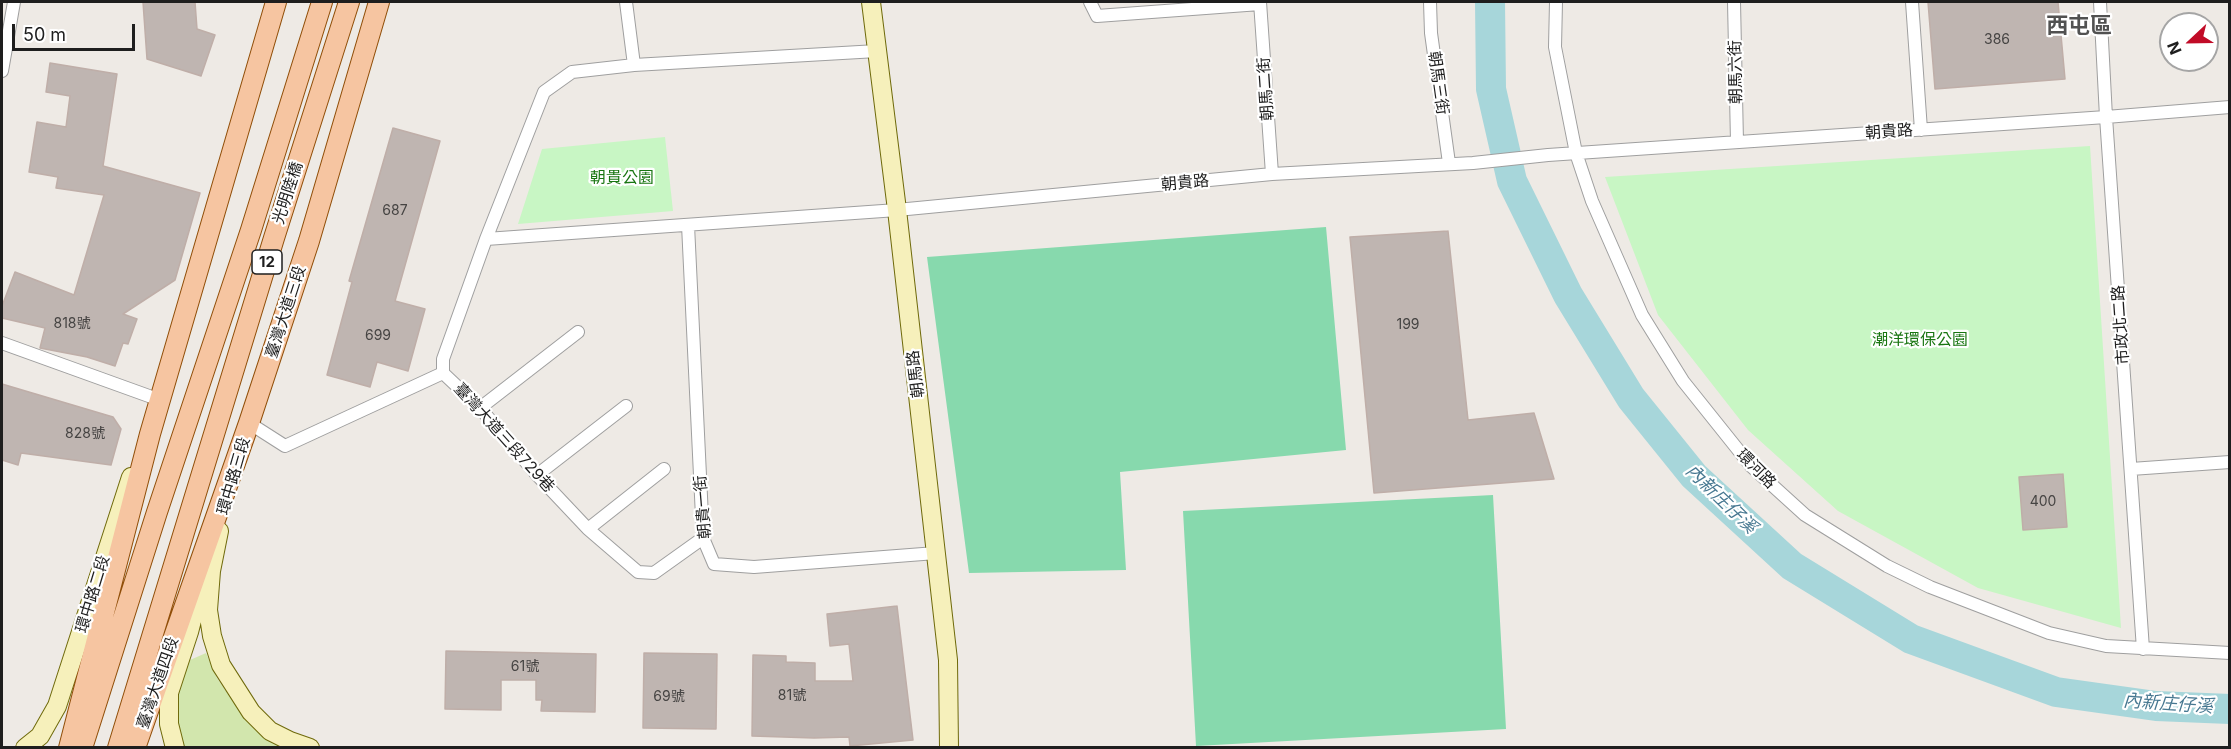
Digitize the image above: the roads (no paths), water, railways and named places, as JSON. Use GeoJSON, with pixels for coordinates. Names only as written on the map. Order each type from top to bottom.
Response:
{"type":"FeatureCollection","features":[{"type":"Feature","properties":{"kind":"main road","name":"12"},"geometry":{"type":"LineString","coordinates":[[70,746],[150,434],[276,2]]}},
{"type":"Feature","properties":{"kind":"main road","name":"光明陸橋"},"geometry":{"type":"LineString","coordinates":[[70,746],[157,512],[252,230],[322,2]]}},
{"type":"Feature","properties":{"kind":"main road","name":"光明陸橋"},"geometry":{"type":"LineString","coordinates":[[124,746],[187,523],[349,2]]}},
{"type":"Feature","properties":{"kind":"main road","name":"臺灣大道三段"},"geometry":{"type":"LineString","coordinates":[[180,619],[249,423],[309,241],[379,2]]}},
{"type":"Feature","properties":{"kind":"main road","name":"臺灣大道四段"},"geometry":{"type":"LineString","coordinates":[[124,746],[180,619]]}},
{"type":"Feature","properties":{"kind":"street"},"geometry":{"type":"LineString","coordinates":[[2,71],[14,2]]}},
{"type":"Feature","properties":{"kind":"street"},"geometry":{"type":"LineString","coordinates":[[626,2],[634,65]]}},
{"type":"Feature","properties":{"kind":"street","name":"朝馬路"},"geometry":{"type":"LineString","coordinates":[[872,2],[948,660],[949,747]]}},
{"type":"Feature","properties":{"kind":"street","name":"朝馬二街"},"geometry":{"type":"LineString","coordinates":[[1090,2],[1096,16],[1260,3],[1272,174]]}},
{"type":"Feature","properties":{"kind":"street","name":"朝馬三街"},"geometry":{"type":"LineString","coordinates":[[1430,2],[1431,33],[1449,163]]}},
{"type":"Feature","properties":{"kind":"street","name":"環河路"},"geometry":{"type":"LineString","coordinates":[[1556,2],[1555,47],[1576,153],[1592,201],[1642,315],[1683,381],[1751,466],[1805,515],[1887,566],[1930,587],[2049,633],[2106,646],[2229,653]]}},
{"type":"Feature","properties":{"kind":"street","name":"朝馬六街"},"geometry":{"type":"LineString","coordinates":[[1734,2],[1737,142]]}},
{"type":"Feature","properties":{"kind":"street"},"geometry":{"type":"LineString","coordinates":[[1912,2],[1921,130]]}},
{"type":"Feature","properties":{"kind":"street","name":"市政北二路"},"geometry":{"type":"LineString","coordinates":[[2100,2],[2106,117],[2144,649]]}},
{"type":"Feature","properties":{"kind":"street"},"geometry":{"type":"LineString","coordinates":[[443,373],[443,359],[486,239],[544,92],[572,72],[634,65],[877,51]]}},
{"type":"Feature","properties":{"kind":"street","name":"朝貴路"},"geometry":{"type":"LineString","coordinates":[[897,210],[1272,174],[1473,163],[1548,155],[2229,107]]}},
{"type":"Feature","properties":{"kind":"street"},"geometry":{"type":"LineString","coordinates":[[486,239],[897,210]]}},
{"type":"Feature","properties":{"kind":"street","name":"朝貴一街"},"geometry":{"type":"LineString","coordinates":[[688,225],[702,538],[714,564],[754,567],[936,553]]}},
{"type":"Feature","properties":{"kind":"street"},"geometry":{"type":"LineString","coordinates":[[480,408],[578,332]]}},
{"type":"Feature","properties":{"kind":"street"},"geometry":{"type":"LineString","coordinates":[[2,343],[160,399]]}},
{"type":"Feature","properties":{"kind":"street","name":"臺灣大道三段729巷"},"geometry":{"type":"LineString","coordinates":[[249,423],[285,446],[443,373],[480,408],[537,475],[588,529],[638,572],[654,573],[702,538]]}},
{"type":"Feature","properties":{"kind":"street"},"geometry":{"type":"LineString","coordinates":[[537,475],[626,406]]}},
{"type":"Feature","properties":{"kind":"street","name":"環中路三段"},"geometry":{"type":"LineString","coordinates":[[175,747],[169,723],[169,693],[189,632],[249,423]]}},
{"type":"Feature","properties":{"kind":"street","name":"環中路三段"},"geometry":{"type":"LineString","coordinates":[[249,423],[214,550],[208,610],[212,636],[221,665],[251,712],[270,731],[290,741],[310,747]]}},
{"type":"Feature","properties":{"kind":"street","name":"環中路二段"},"geometry":{"type":"LineString","coordinates":[[25,747],[40,736],[57,706],[125,494],[150,434]]}},
{"type":"Feature","properties":{"kind":"street"},"geometry":{"type":"LineString","coordinates":[[2131,470],[2229,462]]}},
{"type":"Feature","properties":{"kind":"street"},"geometry":{"type":"LineString","coordinates":[[588,529],[664,470]]}},
{"type":"Feature","properties":{"kind":"waterway","name":"內新庄仔溪"},"geometry":{"type":"LineString","coordinates":[[1490,2],[1491,89],[1512,181],[1568,295],[1631,398],[1694,476],[1792,566],[1911,639],[2056,692],[2156,706],[2230,709]]}},
{"type":"Feature","properties":{"kind":"district","name":"西屯區"},"geometry":{"type":"Point","coordinates":[2079,26]}},
{"type":"Feature","properties":{"kind":"park label","name":"朝貴公園"},"geometry":{"type":"Point","coordinates":[622,178]}},
{"type":"Feature","properties":{"kind":"park label","name":"潮洋環保公園"},"geometry":{"type":"Point","coordinates":[1920,340]}}]}
